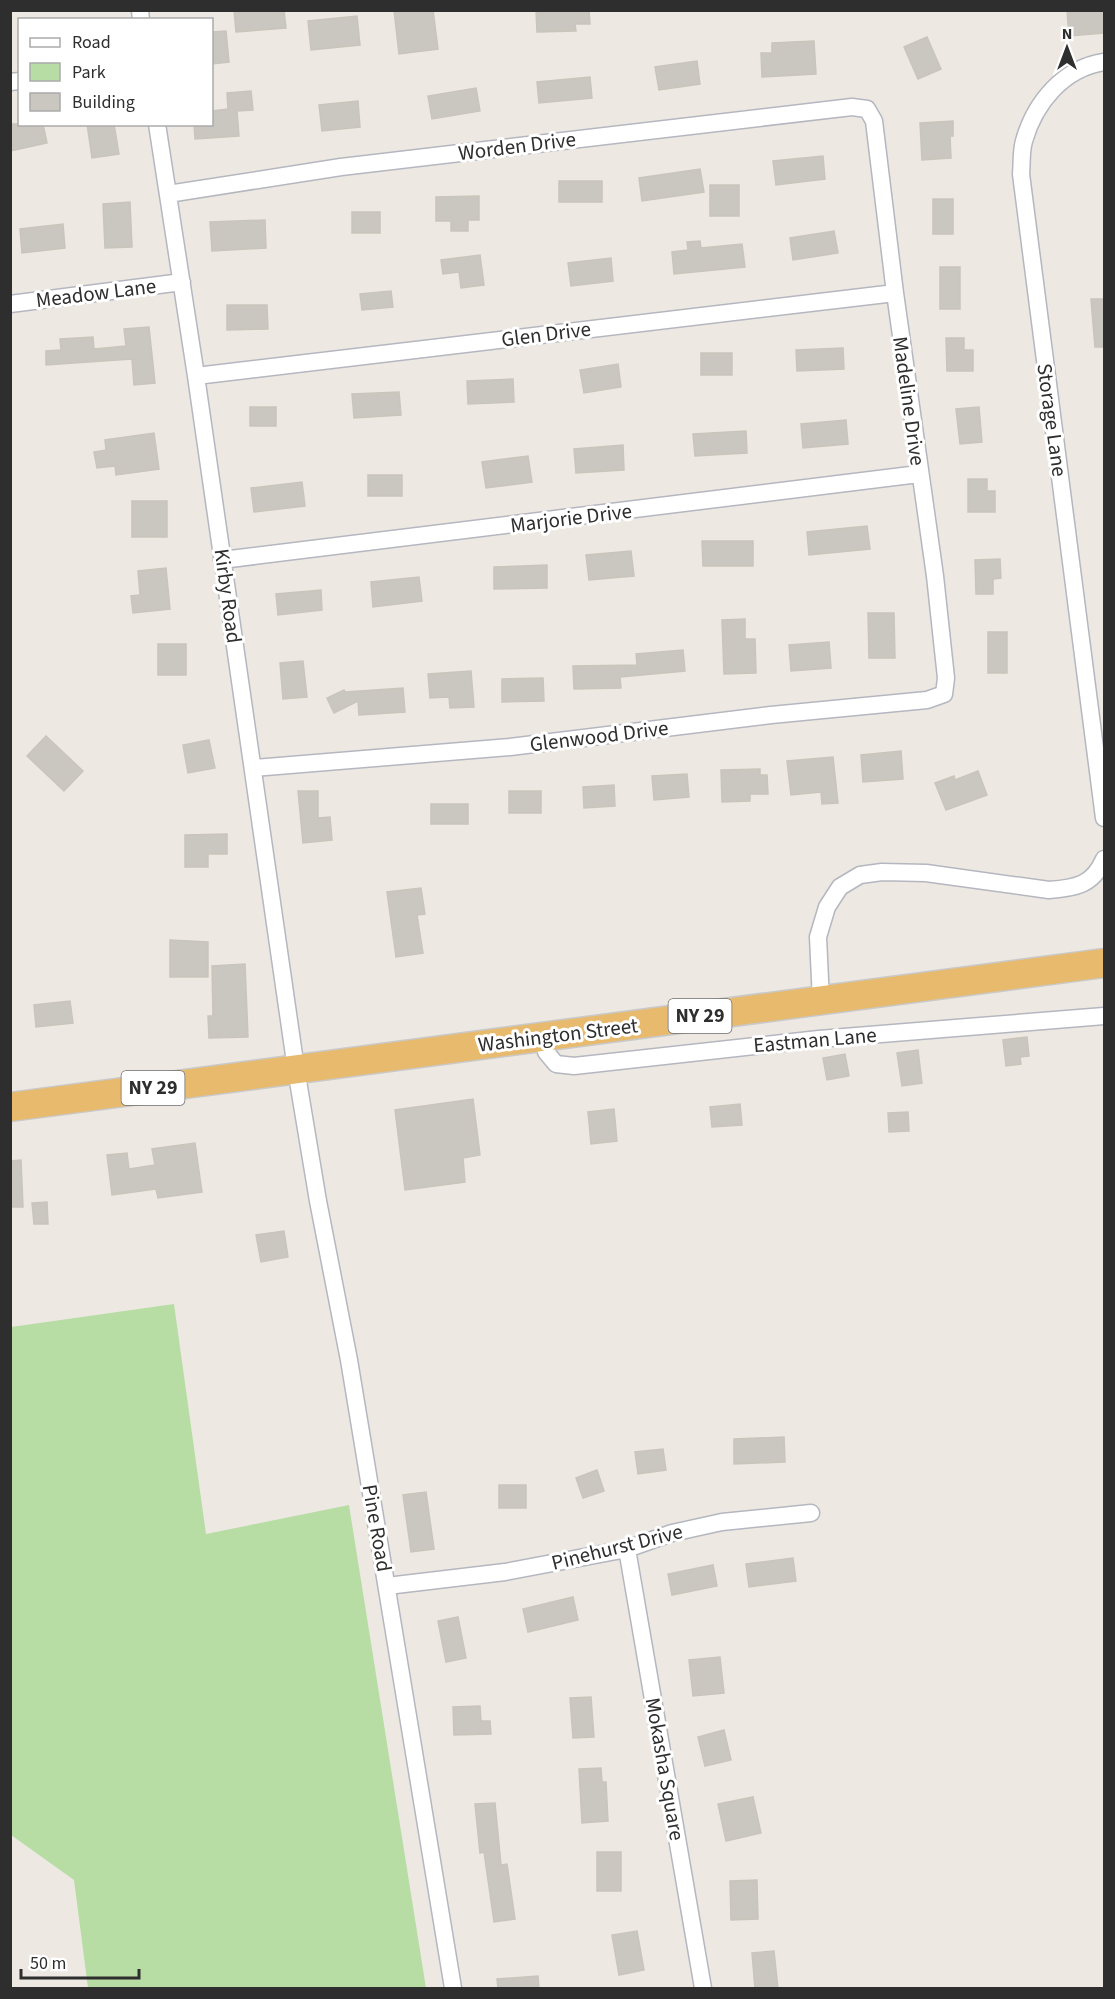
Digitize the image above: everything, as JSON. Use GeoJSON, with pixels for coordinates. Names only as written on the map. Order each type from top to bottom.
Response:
{"type":"FeatureCollection","features":[{"type":"Feature","properties":{"kind":"highway","name":"Washington Street"},"geometry":{"type":"LineString","coordinates":[[10,1107],[1104,963]]}},
{"type":"Feature","properties":{"kind":"street","name":"Storage Lane"},"geometry":{"type":"LineString","coordinates":[[1104,62],[1090,64],[1058,82],[1036,112],[1024,141],[1021,174],[1104,818]]}},
{"type":"Feature","properties":{"kind":"street","name":"Worden Drive"},"geometry":{"type":"LineString","coordinates":[[168,194],[341,167],[852,107],[867,109]]}},
{"type":"Feature","properties":{"kind":"street","name":"Madeline Drive"},"geometry":{"type":"LineString","coordinates":[[867,109],[874,122],[919,474],[935,576],[946,678],[944,694]]}},
{"type":"Feature","properties":{"kind":"street","name":"Kirby Road"},"geometry":{"type":"LineString","coordinates":[[157,126],[196,376],[296,1069]]}},
{"type":"Feature","properties":{"kind":"street","name":"Meadow Lane"},"geometry":{"type":"LineString","coordinates":[[10,304],[182,282]]}},
{"type":"Feature","properties":{"kind":"street","name":"Glen Drive"},"geometry":{"type":"LineString","coordinates":[[196,376],[895,293]]}},
{"type":"Feature","properties":{"kind":"street","name":"Marjorie Drive"},"geometry":{"type":"LineString","coordinates":[[222,560],[919,474]]}},
{"type":"Feature","properties":{"kind":"street","name":"Glenwood Drive"},"geometry":{"type":"LineString","coordinates":[[253,768],[510,747],[771,715],[927,700],[944,694]]}},
{"type":"Feature","properties":{"kind":"street"},"geometry":{"type":"LineString","coordinates":[[821,1000],[818,937],[826,907],[840,887],[860,875],[882,872],[926,873],[1049,890],[1067,889],[1083,884],[1099,872],[1104,859]]}},
{"type":"Feature","properties":{"kind":"street","name":"Eastman Lane"},"geometry":{"type":"LineString","coordinates":[[544,1037],[546,1052],[556,1064],[574,1066],[808,1040],[1104,1016]]}},
{"type":"Feature","properties":{"kind":"street","name":"Pine Road"},"geometry":{"type":"LineString","coordinates":[[296,1069],[318,1201],[349,1360],[453,1989]]}},
{"type":"Feature","properties":{"kind":"street","name":"Pinehurst Drive"},"geometry":{"type":"LineString","coordinates":[[387,1586],[505,1572],[627,1549],[672,1533],[722,1522],[811,1513]]}},
{"type":"Feature","properties":{"kind":"street","name":"Mokasha Square"},"geometry":{"type":"LineString","coordinates":[[627,1549],[703,1989]]}},
{"type":"Feature","properties":{"kind":"green space"},"geometry":{"type":"Polygon","coordinates":[[[174,1304],[206,1534],[349,1505],[426,1988],[88,1988],[74,1880],[11,1835],[11,1327],[174,1304]]]}},
{"type":"Feature","properties":{"kind":"building"},"geometry":{"type":"Polygon","coordinates":[[[234,10],[284,10],[286,28],[236,32],[234,10]]]}},
{"type":"Feature","properties":{"kind":"building"},"geometry":{"type":"Polygon","coordinates":[[[394,10],[433,10],[438,49],[399,54],[394,10]]]}},
{"type":"Feature","properties":{"kind":"building"},"geometry":{"type":"Polygon","coordinates":[[[536,10],[589,10],[590,24],[575,24],[576,31],[537,32],[536,10]]]}},
{"type":"Feature","properties":{"kind":"building"},"geometry":{"type":"Polygon","coordinates":[[[1067,10],[1104,10],[1104,33],[1069,36],[1067,10]]]}},
{"type":"Feature","properties":{"kind":"building"},"geometry":{"type":"Polygon","coordinates":[[[357,16],[360,45],[311,50],[308,21],[357,16]]]}},
{"type":"Feature","properties":{"kind":"building"},"geometry":{"type":"Polygon","coordinates":[[[226,31],[229,62],[213,64],[213,32],[226,31]]]}},
{"type":"Feature","properties":{"kind":"building"},"geometry":{"type":"Polygon","coordinates":[[[927,37],[941,69],[918,79],[904,47],[927,37]]]}},
{"type":"Feature","properties":{"kind":"building"},"geometry":{"type":"Polygon","coordinates":[[[814,41],[816,74],[762,77],[761,53],[772,53],[772,43],[814,41]]]}},
{"type":"Feature","properties":{"kind":"building"},"geometry":{"type":"Polygon","coordinates":[[[697,61],[700,84],[659,90],[655,67],[697,61]]]}},
{"type":"Feature","properties":{"kind":"building"},"geometry":{"type":"Polygon","coordinates":[[[590,77],[592,98],[539,103],[537,82],[590,77]]]}},
{"type":"Feature","properties":{"kind":"building"},"geometry":{"type":"Polygon","coordinates":[[[476,88],[480,111],[432,119],[428,96],[476,88]]]}},
{"type":"Feature","properties":{"kind":"building"},"geometry":{"type":"Polygon","coordinates":[[[251,91],[253,110],[237,111],[239,136],[195,139],[194,126],[213,126],[213,111],[228,109],[227,93],[251,91]]]}},
{"type":"Feature","properties":{"kind":"building"},"geometry":{"type":"Polygon","coordinates":[[[358,101],[360,127],[322,131],[319,105],[358,101]]]}},
{"type":"Feature","properties":{"kind":"building"},"geometry":{"type":"Polygon","coordinates":[[[953,121],[953,136],[950,136],[951,158],[922,160],[920,123],[953,121]]]}},
{"type":"Feature","properties":{"kind":"building"},"geometry":{"type":"Polygon","coordinates":[[[10,124],[43,126],[47,143],[10,151],[10,124]]]}},
{"type":"Feature","properties":{"kind":"building"},"geometry":{"type":"Polygon","coordinates":[[[87,126],[114,126],[119,154],[92,158],[87,126]]]}},
{"type":"Feature","properties":{"kind":"building"},"geometry":{"type":"Polygon","coordinates":[[[823,156],[825,179],[776,185],[773,161],[823,156]]]}},
{"type":"Feature","properties":{"kind":"building"},"geometry":{"type":"Polygon","coordinates":[[[700,169],[704,192],[642,201],[639,178],[700,169]]]}},
{"type":"Feature","properties":{"kind":"building"},"geometry":{"type":"Polygon","coordinates":[[[559,181],[602,181],[602,202],[559,202],[559,181]]]}},
{"type":"Feature","properties":{"kind":"building"},"geometry":{"type":"Polygon","coordinates":[[[710,185],[739,185],[739,216],[710,216],[710,185]]]}},
{"type":"Feature","properties":{"kind":"building"},"geometry":{"type":"Polygon","coordinates":[[[479,196],[479,220],[468,220],[468,231],[451,231],[451,221],[436,221],[436,197],[479,196]]]}},
{"type":"Feature","properties":{"kind":"building"},"geometry":{"type":"Polygon","coordinates":[[[933,199],[953,199],[953,234],[933,234],[933,199]]]}},
{"type":"Feature","properties":{"kind":"building"},"geometry":{"type":"Polygon","coordinates":[[[130,202],[132,247],[105,248],[103,204],[130,202]]]}},
{"type":"Feature","properties":{"kind":"building"},"geometry":{"type":"Polygon","coordinates":[[[352,212],[380,212],[380,233],[352,233],[352,212]]]}},
{"type":"Feature","properties":{"kind":"building"},"geometry":{"type":"Polygon","coordinates":[[[265,220],[266,248],[212,251],[210,222],[265,220]]]}},
{"type":"Feature","properties":{"kind":"building"},"geometry":{"type":"Polygon","coordinates":[[[63,224],[65,248],[22,253],[20,229],[63,224]]]}},
{"type":"Feature","properties":{"kind":"building"},"geometry":{"type":"Polygon","coordinates":[[[834,231],[838,253],[793,260],[790,238],[834,231]]]}},
{"type":"Feature","properties":{"kind":"building"},"geometry":{"type":"Polygon","coordinates":[[[700,241],[701,248],[742,244],[745,267],[674,274],[672,252],[688,250],[687,242],[700,241]]]}},
{"type":"Feature","properties":{"kind":"building"},"geometry":{"type":"Polygon","coordinates":[[[480,255],[484,285],[461,288],[459,272],[443,274],[441,260],[480,255]]]}},
{"type":"Feature","properties":{"kind":"building"},"geometry":{"type":"Polygon","coordinates":[[[611,258],[613,281],[571,286],[568,263],[611,258]]]}},
{"type":"Feature","properties":{"kind":"building"},"geometry":{"type":"Polygon","coordinates":[[[940,267],[960,267],[960,309],[940,309],[940,267]]]}},
{"type":"Feature","properties":{"kind":"building"},"geometry":{"type":"Polygon","coordinates":[[[391,291],[393,307],[362,310],[360,294],[391,291]]]}},
{"type":"Feature","properties":{"kind":"building"},"geometry":{"type":"Polygon","coordinates":[[[1091,299],[1104,299],[1104,347],[1095,347],[1091,299]]]}},
{"type":"Feature","properties":{"kind":"building"},"geometry":{"type":"Polygon","coordinates":[[[227,305],[267,305],[268,329],[227,330],[227,305]]]}},
{"type":"Feature","properties":{"kind":"building"},"geometry":{"type":"Polygon","coordinates":[[[149,327],[155,383],[134,385],[132,359],[46,365],[46,351],[61,350],[60,339],[93,337],[94,349],[126,346],[124,329],[149,327]]]}},
{"type":"Feature","properties":{"kind":"building"},"geometry":{"type":"Polygon","coordinates":[[[946,338],[964,338],[964,350],[973,350],[973,371],[947,371],[946,338]]]}},
{"type":"Feature","properties":{"kind":"building"},"geometry":{"type":"Polygon","coordinates":[[[843,348],[844,369],[797,371],[796,350],[843,348]]]}},
{"type":"Feature","properties":{"kind":"building"},"geometry":{"type":"Polygon","coordinates":[[[701,353],[732,353],[732,375],[701,375],[701,353]]]}},
{"type":"Feature","properties":{"kind":"building"},"geometry":{"type":"Polygon","coordinates":[[[618,364],[621,387],[584,393],[580,370],[618,364]]]}},
{"type":"Feature","properties":{"kind":"building"},"geometry":{"type":"Polygon","coordinates":[[[513,379],[514,402],[468,404],[467,381],[513,379]]]}},
{"type":"Feature","properties":{"kind":"building"},"geometry":{"type":"Polygon","coordinates":[[[399,392],[401,415],[354,418],[352,394],[399,392]]]}},
{"type":"Feature","properties":{"kind":"building"},"geometry":{"type":"Polygon","coordinates":[[[250,407],[276,407],[276,426],[250,426],[250,407]]]}},
{"type":"Feature","properties":{"kind":"building"},"geometry":{"type":"Polygon","coordinates":[[[979,407],[982,442],[960,444],[956,409],[979,407]]]}},
{"type":"Feature","properties":{"kind":"building"},"geometry":{"type":"Polygon","coordinates":[[[846,420],[848,444],[803,448],[801,424],[846,420]]]}},
{"type":"Feature","properties":{"kind":"building"},"geometry":{"type":"Polygon","coordinates":[[[746,431],[747,453],[695,456],[693,434],[746,431]]]}},
{"type":"Feature","properties":{"kind":"building"},"geometry":{"type":"Polygon","coordinates":[[[154,433],[159,469],[116,475],[115,466],[97,468],[94,452],[106,450],[105,440],[154,433]]]}},
{"type":"Feature","properties":{"kind":"building"},"geometry":{"type":"Polygon","coordinates":[[[623,445],[624,470],[576,473],[574,449],[623,445]]]}},
{"type":"Feature","properties":{"kind":"building"},"geometry":{"type":"Polygon","coordinates":[[[528,456],[532,482],[486,488],[482,462],[528,456]]]}},
{"type":"Feature","properties":{"kind":"building"},"geometry":{"type":"Polygon","coordinates":[[[368,475],[402,475],[402,496],[368,496],[368,475]]]}},
{"type":"Feature","properties":{"kind":"building"},"geometry":{"type":"Polygon","coordinates":[[[968,479],[987,479],[987,491],[995,491],[995,512],[968,512],[968,479]]]}},
{"type":"Feature","properties":{"kind":"building"},"geometry":{"type":"Polygon","coordinates":[[[302,482],[305,506],[254,512],[251,488],[302,482]]]}},
{"type":"Feature","properties":{"kind":"building"},"geometry":{"type":"Polygon","coordinates":[[[132,501],[167,501],[167,537],[132,537],[132,501]]]}},
{"type":"Feature","properties":{"kind":"building"},"geometry":{"type":"Polygon","coordinates":[[[867,526],[870,549],[809,555],[807,532],[867,526]]]}},
{"type":"Feature","properties":{"kind":"building"},"geometry":{"type":"Polygon","coordinates":[[[702,541],[753,541],[753,566],[703,566],[702,541]]]}},
{"type":"Feature","properties":{"kind":"building"},"geometry":{"type":"Polygon","coordinates":[[[631,551],[634,576],[589,580],[586,555],[631,551]]]}},
{"type":"Feature","properties":{"kind":"building"},"geometry":{"type":"Polygon","coordinates":[[[1000,559],[1001,578],[993,579],[993,594],[976,594],[975,560],[1000,559]]]}},
{"type":"Feature","properties":{"kind":"building"},"geometry":{"type":"Polygon","coordinates":[[[547,565],[547,588],[494,589],[494,567],[547,565]]]}},
{"type":"Feature","properties":{"kind":"building"},"geometry":{"type":"Polygon","coordinates":[[[166,568],[170,609],[133,613],[131,596],[140,595],[138,571],[166,568]]]}},
{"type":"Feature","properties":{"kind":"building"},"geometry":{"type":"Polygon","coordinates":[[[419,577],[422,601],[373,607],[371,582],[419,577]]]}},
{"type":"Feature","properties":{"kind":"building"},"geometry":{"type":"Polygon","coordinates":[[[321,590],[322,610],[278,615],[276,594],[321,590]]]}},
{"type":"Feature","properties":{"kind":"building"},"geometry":{"type":"Polygon","coordinates":[[[868,613],[894,613],[895,658],[869,658],[868,613]]]}},
{"type":"Feature","properties":{"kind":"building"},"geometry":{"type":"Polygon","coordinates":[[[745,619],[745,639],[755,639],[756,673],[724,674],[722,620],[745,619]]]}},
{"type":"Feature","properties":{"kind":"building"},"geometry":{"type":"Polygon","coordinates":[[[988,632],[1007,632],[1007,673],[988,673],[988,632]]]}},
{"type":"Feature","properties":{"kind":"building"},"geometry":{"type":"Polygon","coordinates":[[[829,642],[831,668],[791,671],[789,645],[829,642]]]}},
{"type":"Feature","properties":{"kind":"building"},"geometry":{"type":"Polygon","coordinates":[[[158,644],[186,644],[186,675],[158,675],[158,644]]]}},
{"type":"Feature","properties":{"kind":"building"},"geometry":{"type":"Polygon","coordinates":[[[683,650],[685,671],[620,677],[621,688],[574,689],[573,666],[637,665],[636,654],[683,650]]]}},
{"type":"Feature","properties":{"kind":"building"},"geometry":{"type":"Polygon","coordinates":[[[303,661],[307,697],[283,699],[280,663],[303,661]]]}},
{"type":"Feature","properties":{"kind":"building"},"geometry":{"type":"Polygon","coordinates":[[[471,671],[474,707],[450,708],[449,697],[430,698],[428,674],[471,671]]]}},
{"type":"Feature","properties":{"kind":"building"},"geometry":{"type":"Polygon","coordinates":[[[543,678],[544,701],[502,702],[502,679],[543,678]]]}},
{"type":"Feature","properties":{"kind":"building"},"geometry":{"type":"Polygon","coordinates":[[[403,688],[405,712],[359,715],[358,701],[334,713],[327,698],[344,690],[345,692],[403,688]]]}},
{"type":"Feature","properties":{"kind":"building"},"geometry":{"type":"Polygon","coordinates":[[[46,736],[83,771],[64,791],[27,756],[46,736]]]}},
{"type":"Feature","properties":{"kind":"building"},"geometry":{"type":"Polygon","coordinates":[[[209,740],[215,768],[188,773],[183,745],[209,740]]]}},
{"type":"Feature","properties":{"kind":"building"},"geometry":{"type":"Polygon","coordinates":[[[901,751],[903,779],[863,782],[861,755],[901,751]]]}},
{"type":"Feature","properties":{"kind":"building"},"geometry":{"type":"Polygon","coordinates":[[[833,757],[838,803],[822,804],[821,792],[791,795],[787,761],[833,757]]]}},
{"type":"Feature","properties":{"kind":"building"},"geometry":{"type":"Polygon","coordinates":[[[760,769],[760,775],[767,775],[768,794],[750,794],[750,801],[722,802],[721,770],[760,769]]]}},
{"type":"Feature","properties":{"kind":"building"},"geometry":{"type":"Polygon","coordinates":[[[978,771],[987,795],[946,810],[935,783],[954,776],[955,780],[978,771]]]}},
{"type":"Feature","properties":{"kind":"building"},"geometry":{"type":"Polygon","coordinates":[[[687,774],[689,797],[654,800],[652,776],[687,774]]]}},
{"type":"Feature","properties":{"kind":"building"},"geometry":{"type":"Polygon","coordinates":[[[614,785],[615,806],[584,808],[583,787],[614,785]]]}},
{"type":"Feature","properties":{"kind":"building"},"geometry":{"type":"Polygon","coordinates":[[[298,791],[318,791],[318,818],[330,817],[332,840],[303,843],[298,791]]]}},
{"type":"Feature","properties":{"kind":"building"},"geometry":{"type":"Polygon","coordinates":[[[509,791],[541,791],[541,813],[509,813],[509,791]]]}},
{"type":"Feature","properties":{"kind":"building"},"geometry":{"type":"Polygon","coordinates":[[[431,804],[468,804],[468,824],[431,824],[431,804]]]}},
{"type":"Feature","properties":{"kind":"building"},"geometry":{"type":"Polygon","coordinates":[[[227,834],[227,854],[208,854],[208,867],[185,867],[185,835],[227,834]]]}},
{"type":"Feature","properties":{"kind":"building"},"geometry":{"type":"Polygon","coordinates":[[[421,888],[425,914],[417,915],[423,953],[396,957],[387,892],[421,888]]]}},
{"type":"Feature","properties":{"kind":"building"},"geometry":{"type":"Polygon","coordinates":[[[170,940],[208,942],[208,977],[170,977],[170,940]]]}},
{"type":"Feature","properties":{"kind":"building"},"geometry":{"type":"Polygon","coordinates":[[[245,964],[248,1037],[209,1038],[208,1016],[213,1016],[212,966],[245,964]]]}},
{"type":"Feature","properties":{"kind":"building"},"geometry":{"type":"Polygon","coordinates":[[[70,1001],[73,1023],[36,1027],[34,1005],[70,1001]]]}},
{"type":"Feature","properties":{"kind":"building"},"geometry":{"type":"Polygon","coordinates":[[[1027,1037],[1029,1056],[1020,1057],[1021,1064],[1006,1066],[1003,1040],[1027,1037]]]}},
{"type":"Feature","properties":{"kind":"building"},"geometry":{"type":"Polygon","coordinates":[[[918,1050],[922,1083],[902,1086],[897,1053],[918,1050]]]}},
{"type":"Feature","properties":{"kind":"building"},"geometry":{"type":"Polygon","coordinates":[[[845,1054],[849,1076],[827,1080],[823,1058],[845,1054]]]}},
{"type":"Feature","properties":{"kind":"building"},"geometry":{"type":"Polygon","coordinates":[[[473,1099],[480,1155],[463,1158],[465,1182],[405,1190],[395,1110],[473,1099]]]}},
{"type":"Feature","properties":{"kind":"building"},"geometry":{"type":"Polygon","coordinates":[[[740,1104],[742,1125],[712,1127],[710,1107],[740,1104]]]}},
{"type":"Feature","properties":{"kind":"building"},"geometry":{"type":"Polygon","coordinates":[[[614,1109],[617,1141],[591,1144],[588,1112],[614,1109]]]}},
{"type":"Feature","properties":{"kind":"building"},"geometry":{"type":"Polygon","coordinates":[[[908,1112],[909,1131],[889,1132],[888,1113],[908,1112]]]}},
{"type":"Feature","properties":{"kind":"building"},"geometry":{"type":"Polygon","coordinates":[[[195,1143],[202,1192],[158,1198],[156,1189],[112,1195],[107,1155],[127,1153],[129,1169],[155,1165],[152,1149],[195,1143]]]}},
{"type":"Feature","properties":{"kind":"building"},"geometry":{"type":"Polygon","coordinates":[[[21,1160],[23,1207],[10,1207],[10,1161],[21,1160]]]}},
{"type":"Feature","properties":{"kind":"building"},"geometry":{"type":"Polygon","coordinates":[[[47,1202],[48,1224],[34,1224],[32,1203],[47,1202]]]}},
{"type":"Feature","properties":{"kind":"building"},"geometry":{"type":"Polygon","coordinates":[[[284,1231],[288,1257],[261,1262],[256,1235],[284,1231]]]}},
{"type":"Feature","properties":{"kind":"building"},"geometry":{"type":"Polygon","coordinates":[[[784,1437],[785,1462],[734,1464],[734,1439],[784,1437]]]}},
{"type":"Feature","properties":{"kind":"building"},"geometry":{"type":"Polygon","coordinates":[[[663,1449],[666,1470],[638,1474],[635,1452],[663,1449]]]}},
{"type":"Feature","properties":{"kind":"building"},"geometry":{"type":"Polygon","coordinates":[[[597,1470],[604,1491],[583,1498],[576,1478],[597,1470]]]}},
{"type":"Feature","properties":{"kind":"building"},"geometry":{"type":"Polygon","coordinates":[[[499,1485],[526,1485],[526,1508],[499,1508],[499,1485]]]}},
{"type":"Feature","properties":{"kind":"building"},"geometry":{"type":"Polygon","coordinates":[[[426,1492],[434,1549],[411,1552],[403,1495],[426,1492]]]}},
{"type":"Feature","properties":{"kind":"building"},"geometry":{"type":"Polygon","coordinates":[[[793,1558],[796,1581],[749,1587],[746,1564],[793,1558]]]}},
{"type":"Feature","properties":{"kind":"building"},"geometry":{"type":"Polygon","coordinates":[[[713,1565],[717,1586],[672,1595],[668,1574],[713,1565]]]}},
{"type":"Feature","properties":{"kind":"building"},"geometry":{"type":"Polygon","coordinates":[[[573,1597],[578,1620],[528,1632],[523,1609],[573,1597]]]}},
{"type":"Feature","properties":{"kind":"building"},"geometry":{"type":"Polygon","coordinates":[[[458,1617],[466,1658],[446,1662],[438,1621],[458,1617]]]}},
{"type":"Feature","properties":{"kind":"building"},"geometry":{"type":"Polygon","coordinates":[[[720,1657],[724,1693],[693,1696],[689,1660],[720,1657]]]}},
{"type":"Feature","properties":{"kind":"building"},"geometry":{"type":"Polygon","coordinates":[[[591,1697],[594,1737],[573,1738],[570,1698],[591,1697]]]}},
{"type":"Feature","properties":{"kind":"building"},"geometry":{"type":"Polygon","coordinates":[[[480,1706],[481,1721],[490,1721],[491,1734],[454,1735],[453,1707],[480,1706]]]}},
{"type":"Feature","properties":{"kind":"building"},"geometry":{"type":"Polygon","coordinates":[[[724,1730],[731,1760],[705,1766],[698,1737],[724,1730]]]}},
{"type":"Feature","properties":{"kind":"building"},"geometry":{"type":"Polygon","coordinates":[[[601,1768],[602,1782],[606,1782],[608,1821],[582,1823],[579,1769],[601,1768]]]}},
{"type":"Feature","properties":{"kind":"building"},"geometry":{"type":"Polygon","coordinates":[[[753,1797],[761,1833],[726,1841],[718,1804],[753,1797]]]}},
{"type":"Feature","properties":{"kind":"building"},"geometry":{"type":"Polygon","coordinates":[[[495,1803],[501,1865],[507,1864],[515,1919],[494,1922],[484,1852],[480,1853],[475,1804],[495,1803]]]}},
{"type":"Feature","properties":{"kind":"building"},"geometry":{"type":"Polygon","coordinates":[[[597,1852],[621,1852],[621,1891],[597,1891],[597,1852]]]}},
{"type":"Feature","properties":{"kind":"building"},"geometry":{"type":"Polygon","coordinates":[[[757,1880],[758,1919],[731,1920],[730,1881],[757,1880]]]}},
{"type":"Feature","properties":{"kind":"building"},"geometry":{"type":"Polygon","coordinates":[[[637,1931],[644,1970],[619,1975],[612,1935],[637,1931]]]}},
{"type":"Feature","properties":{"kind":"building"},"geometry":{"type":"Polygon","coordinates":[[[774,1951],[778,1989],[755,1989],[752,1953],[774,1951]]]}},
{"type":"Feature","properties":{"kind":"building"},"geometry":{"type":"Polygon","coordinates":[[[538,1976],[539,1989],[498,1989],[497,1979],[538,1976]]]}}]}
